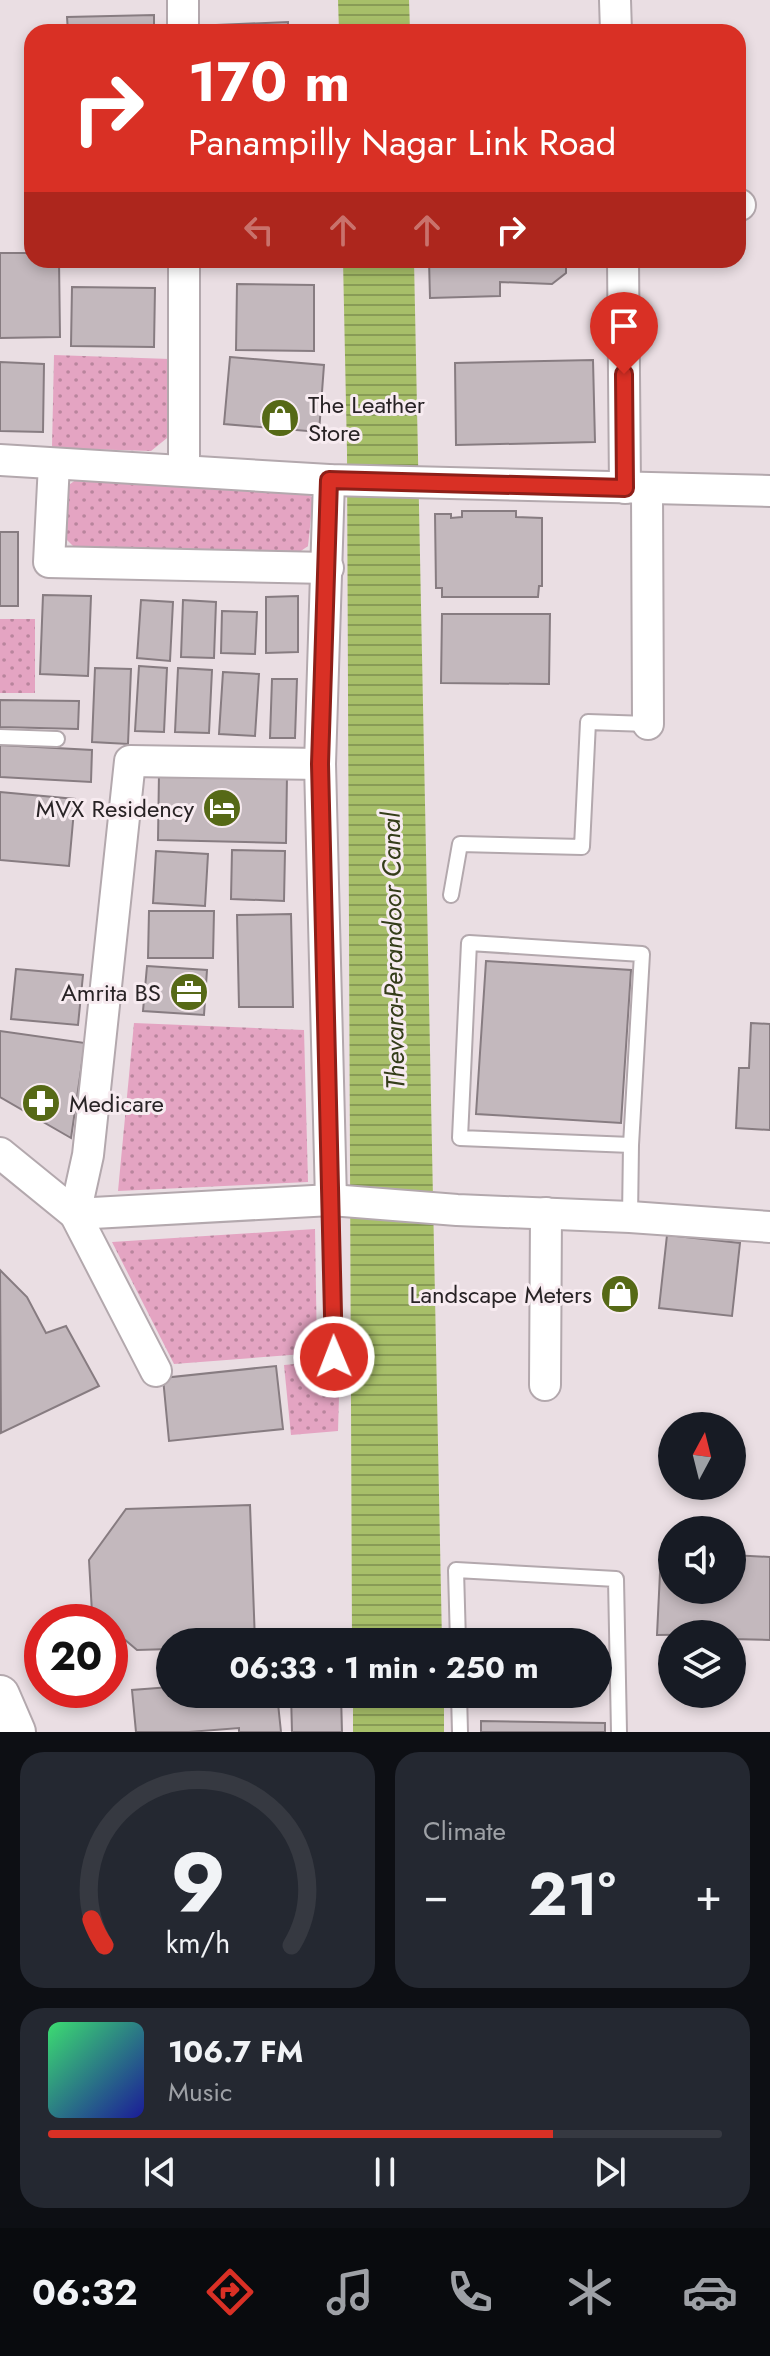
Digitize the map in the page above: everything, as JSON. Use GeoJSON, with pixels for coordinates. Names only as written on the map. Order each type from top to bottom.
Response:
{"type":"FeatureCollection","features":[{"type":"Feature","properties":{"kind":"street"},"geometry":{"type":"LineString","coordinates":[[183,0],[183,24]]}},
{"type":"Feature","properties":{"kind":"street"},"geometry":{"type":"LineString","coordinates":[[615,0],[616,24]]}},
{"type":"Feature","properties":{"kind":"street"},"geometry":{"type":"LineString","coordinates":[[184,268],[184,470]]}},
{"type":"Feature","properties":{"kind":"street"},"geometry":{"type":"LineString","coordinates":[[623,268],[648,724]]}},
{"type":"Feature","properties":{"kind":"street"},"geometry":{"type":"LineString","coordinates":[[0,460],[329,480],[770,491]]}},
{"type":"Feature","properties":{"kind":"street"},"geometry":{"type":"LineString","coordinates":[[54,464],[49,562],[328,568]]}},
{"type":"Feature","properties":{"kind":"street"},"geometry":{"type":"LineString","coordinates":[[329,480],[320,764],[331,1200]]}},
{"type":"Feature","properties":{"kind":"street"},"geometry":{"type":"LineString","coordinates":[[75,1214],[88,1155],[130,761],[320,764]]}},
{"type":"Feature","properties":{"kind":"street"},"geometry":{"type":"LineString","coordinates":[[0,1153],[75,1214],[156,1371]]}},
{"type":"Feature","properties":{"kind":"street"},"geometry":{"type":"LineString","coordinates":[[75,1214],[331,1200],[770,1227]]}},
{"type":"Feature","properties":{"kind":"street"},"geometry":{"type":"LineString","coordinates":[[545,1385],[546,1213]]}},
{"type":"Feature","properties":{"kind":"street"},"geometry":{"type":"LineString","coordinates":[[0,1695],[16,1732]]}},
{"type":"Feature","properties":{"kind":"lane"},"geometry":{"type":"LineString","coordinates":[[451,895],[460,844],[582,847],[588,722],[648,724]]}},
{"type":"Feature","properties":{"kind":"lane"},"geometry":{"type":"LineString","coordinates":[[0,737],[57,739]]}},
{"type":"Feature","properties":{"kind":"lane"},"geometry":{"type":"LineString","coordinates":[[630,1217],[642,954],[469,943],[460,1138],[631,1145]]}},
{"type":"Feature","properties":{"kind":"lane"},"geometry":{"type":"LineString","coordinates":[[331,1200],[334,1357]]}},
{"type":"Feature","properties":{"kind":"lane"},"geometry":{"type":"LineString","coordinates":[[458,1628],[456,1570],[616,1579],[619,1732]]}},
{"type":"Feature","properties":{"kind":"lane"},"geometry":{"type":"LineString","coordinates":[[459,1708],[460,1732]]}},
{"type":"Feature","properties":{"kind":"shaded area"},"geometry":{"type":"Polygon","coordinates":[[[54,355],[170,359],[172,434],[151,451],[52,448],[54,355]]]}},
{"type":"Feature","properties":{"kind":"shaded area"},"geometry":{"type":"Polygon","coordinates":[[[84,474],[298,486],[313,498],[308,546],[291,558],[77,550],[63,536],[66,487],[84,474]]]}},
{"type":"Feature","properties":{"kind":"shaded area"},"geometry":{"type":"Polygon","coordinates":[[[0,619],[35,619],[35,693],[0,693],[0,619]]]}},
{"type":"Feature","properties":{"kind":"shaded area"},"geometry":{"type":"Polygon","coordinates":[[[134,1023],[304,1030],[308,1182],[118,1191],[134,1023]]]}},
{"type":"Feature","properties":{"kind":"shaded area"},"geometry":{"type":"Polygon","coordinates":[[[315,1229],[317,1353],[174,1364],[112,1242],[315,1229]]]}},
{"type":"Feature","properties":{"kind":"shaded area"},"geometry":{"type":"Polygon","coordinates":[[[340,1360],[338,1431],[291,1435],[284,1365],[340,1360]]]}},
{"type":"Feature","properties":{"kind":"water"},"geometry":{"type":"Polygon","coordinates":[[[338,0],[409,0],[410,24],[339,24],[338,0]]]}},
{"type":"Feature","properties":{"kind":"water","name":"Thevara-Perandoor Canal"},"geometry":{"type":"Polygon","coordinates":[[[343,268],[414,268],[442,1628],[352,1628],[347,452],[343,268]]]}},
{"type":"Feature","properties":{"kind":"water"},"geometry":{"type":"Polygon","coordinates":[[[353,1708],[444,1708],[444,1732],[353,1732],[353,1708]]]}},
{"type":"Feature","properties":{"kind":"building"},"geometry":{"type":"Polygon","coordinates":[[[154,15],[154,24],[67,24],[67,17],[154,15]]]}},
{"type":"Feature","properties":{"kind":"building"},"geometry":{"type":"Polygon","coordinates":[[[288,22],[288,24],[241,24],[288,22]]]}},
{"type":"Feature","properties":{"kind":"building"},"geometry":{"type":"Polygon","coordinates":[[[0,253],[24,253],[24,268],[59,268],[60,337],[0,338],[0,253]]]}},
{"type":"Feature","properties":{"kind":"building"},"geometry":{"type":"Polygon","coordinates":[[[429,268],[566,268],[566,273],[552,284],[500,282],[500,296],[430,298],[429,268]]]}},
{"type":"Feature","properties":{"kind":"building"},"geometry":{"type":"Polygon","coordinates":[[[237,284],[314,285],[314,351],[236,350],[237,284]]]}},
{"type":"Feature","properties":{"kind":"building"},"geometry":{"type":"Polygon","coordinates":[[[72,287],[155,288],[154,347],[71,346],[72,287]]]}},
{"type":"Feature","properties":{"kind":"building"},"geometry":{"type":"Polygon","coordinates":[[[230,357],[324,365],[319,432],[224,424],[230,357]]]}},
{"type":"Feature","properties":{"kind":"building"},"geometry":{"type":"Polygon","coordinates":[[[593,360],[595,442],[456,445],[455,363],[593,360]]]}},
{"type":"Feature","properties":{"kind":"building"},"geometry":{"type":"Polygon","coordinates":[[[0,362],[44,364],[43,432],[0,431],[0,362]]]}},
{"type":"Feature","properties":{"kind":"building"},"geometry":{"type":"Polygon","coordinates":[[[462,511],[516,511],[516,517],[542,518],[542,586],[539,586],[538,597],[442,597],[442,588],[436,588],[435,514],[462,517],[462,511]]]}},
{"type":"Feature","properties":{"kind":"building"},"geometry":{"type":"Polygon","coordinates":[[[0,532],[18,532],[18,606],[0,606],[0,532]]]}},
{"type":"Feature","properties":{"kind":"building"},"geometry":{"type":"Polygon","coordinates":[[[43,595],[91,596],[88,676],[40,674],[43,595]]]}},
{"type":"Feature","properties":{"kind":"building"},"geometry":{"type":"Polygon","coordinates":[[[298,596],[298,652],[266,653],[266,597],[298,596]]]}},
{"type":"Feature","properties":{"kind":"building"},"geometry":{"type":"Polygon","coordinates":[[[141,600],[173,602],[170,661],[137,658],[141,600]]]}},
{"type":"Feature","properties":{"kind":"building"},"geometry":{"type":"Polygon","coordinates":[[[183,600],[216,602],[214,658],[181,657],[183,600]]]}},
{"type":"Feature","properties":{"kind":"building"},"geometry":{"type":"Polygon","coordinates":[[[222,611],[257,612],[255,654],[221,653],[222,611]]]}},
{"type":"Feature","properties":{"kind":"building"},"geometry":{"type":"Polygon","coordinates":[[[442,614],[550,614],[549,684],[441,683],[442,614]]]}},
{"type":"Feature","properties":{"kind":"building"},"geometry":{"type":"Polygon","coordinates":[[[139,666],[167,668],[164,732],[135,731],[139,666]]]}},
{"type":"Feature","properties":{"kind":"building"},"geometry":{"type":"Polygon","coordinates":[[[95,668],[131,669],[128,744],[92,742],[95,668]]]}},
{"type":"Feature","properties":{"kind":"building"},"geometry":{"type":"Polygon","coordinates":[[[178,668],[212,670],[209,733],[175,732],[178,668]]]}},
{"type":"Feature","properties":{"kind":"building"},"geometry":{"type":"Polygon","coordinates":[[[223,672],[259,674],[255,736],[219,734],[223,672]]]}},
{"type":"Feature","properties":{"kind":"building"},"geometry":{"type":"Polygon","coordinates":[[[272,679],[297,679],[295,738],[270,738],[272,679]]]}},
{"type":"Feature","properties":{"kind":"building"},"geometry":{"type":"Polygon","coordinates":[[[0,700],[79,701],[78,729],[0,727],[0,700]]]}},
{"type":"Feature","properties":{"kind":"building"},"geometry":{"type":"Polygon","coordinates":[[[0,745],[92,750],[91,782],[0,777],[0,745]]]}},
{"type":"Feature","properties":{"kind":"building","name":"MVX Residency"},"geometry":{"type":"Polygon","coordinates":[[[159,773],[287,775],[286,843],[158,840],[159,773]]]}},
{"type":"Feature","properties":{"kind":"building"},"geometry":{"type":"Polygon","coordinates":[[[0,792],[75,799],[69,866],[0,860],[0,792]]]}},
{"type":"Feature","properties":{"kind":"building"},"geometry":{"type":"Polygon","coordinates":[[[232,850],[285,851],[284,901],[231,899],[232,850]]]}},
{"type":"Feature","properties":{"kind":"building"},"geometry":{"type":"Polygon","coordinates":[[[156,851],[208,854],[205,906],[153,903],[156,851]]]}},
{"type":"Feature","properties":{"kind":"building"},"geometry":{"type":"Polygon","coordinates":[[[149,911],[214,911],[213,958],[148,958],[149,911]]]}},
{"type":"Feature","properties":{"kind":"building"},"geometry":{"type":"Polygon","coordinates":[[[291,914],[293,1007],[239,1007],[237,915],[291,914]]]}},
{"type":"Feature","properties":{"kind":"building"},"geometry":{"type":"Polygon","coordinates":[[[486,961],[631,970],[621,1123],[476,1114],[486,961]]]}},
{"type":"Feature","properties":{"kind":"building"},"geometry":{"type":"Polygon","coordinates":[[[147,966],[207,970],[204,1015],[143,1011],[147,966]]]}},
{"type":"Feature","properties":{"kind":"building"},"geometry":{"type":"Polygon","coordinates":[[[16,969],[83,975],[78,1025],[11,1019],[16,969]]]}},
{"type":"Feature","properties":{"kind":"building"},"geometry":{"type":"Polygon","coordinates":[[[751,1023],[770,1024],[770,1130],[736,1128],[739,1068],[749,1068],[751,1023]]]}},
{"type":"Feature","properties":{"kind":"building"},"geometry":{"type":"Polygon","coordinates":[[[0,1031],[85,1043],[71,1138],[0,1097],[0,1031]]]}},
{"type":"Feature","properties":{"kind":"building"},"geometry":{"type":"Polygon","coordinates":[[[667,1235],[740,1243],[732,1316],[659,1308],[667,1235]]]}},
{"type":"Feature","properties":{"kind":"building"},"geometry":{"type":"Polygon","coordinates":[[[0,1270],[27,1297],[46,1333],[66,1326],[99,1386],[1,1433],[0,1270]]]}},
{"type":"Feature","properties":{"kind":"building"},"geometry":{"type":"Polygon","coordinates":[[[276,1366],[283,1429],[169,1441],[163,1378],[276,1366]]]}},
{"type":"Feature","properties":{"kind":"building"},"geometry":{"type":"Polygon","coordinates":[[[250,1505],[254,1628],[156,1628],[156,1649],[137,1650],[128,1642],[128,1604],[91,1604],[89,1560],[126,1509],[250,1505]]]}},
{"type":"Feature","properties":{"kind":"building"},"geometry":{"type":"Polygon","coordinates":[[[746,1556],[770,1557],[770,1640],[746,1639],[746,1620],[658,1620],[657,1635],[658,1604],[746,1604],[746,1556]]]}},
{"type":"Feature","properties":{"kind":"building"},"geometry":{"type":"Polygon","coordinates":[[[156,1688],[156,1708],[278,1708],[281,1732],[239,1732],[239,1728],[136,1732],[132,1690],[156,1688]]]}},
{"type":"Feature","properties":{"kind":"building"},"geometry":{"type":"Polygon","coordinates":[[[291,1708],[341,1708],[342,1732],[292,1732],[291,1708]]]}},
{"type":"Feature","properties":{"kind":"building"},"geometry":{"type":"Polygon","coordinates":[[[481,1721],[605,1723],[605,1732],[481,1732],[481,1721]]]}},
{"type":"Feature","properties":{"kind":"place","name":"The Leather Store"},"geometry":{"type":"Point","coordinates":[280,418]}},
{"type":"Feature","properties":{"kind":"place","name":"MVX Residency"},"geometry":{"type":"Point","coordinates":[222,808]}},
{"type":"Feature","properties":{"kind":"place","name":"Amrita BS"},"geometry":{"type":"Point","coordinates":[189,992]}},
{"type":"Feature","properties":{"kind":"place","name":"Medicare"},"geometry":{"type":"Point","coordinates":[41,1103]}},
{"type":"Feature","properties":{"kind":"place","name":"Landscape Meters"},"geometry":{"type":"Point","coordinates":[620,1294]}},
{"type":"Feature","properties":{"kind":"route"},"geometry":{"type":"LineString","coordinates":[[334,1357],[320,764],[329,480],[625,488],[624,374]]}}]}
